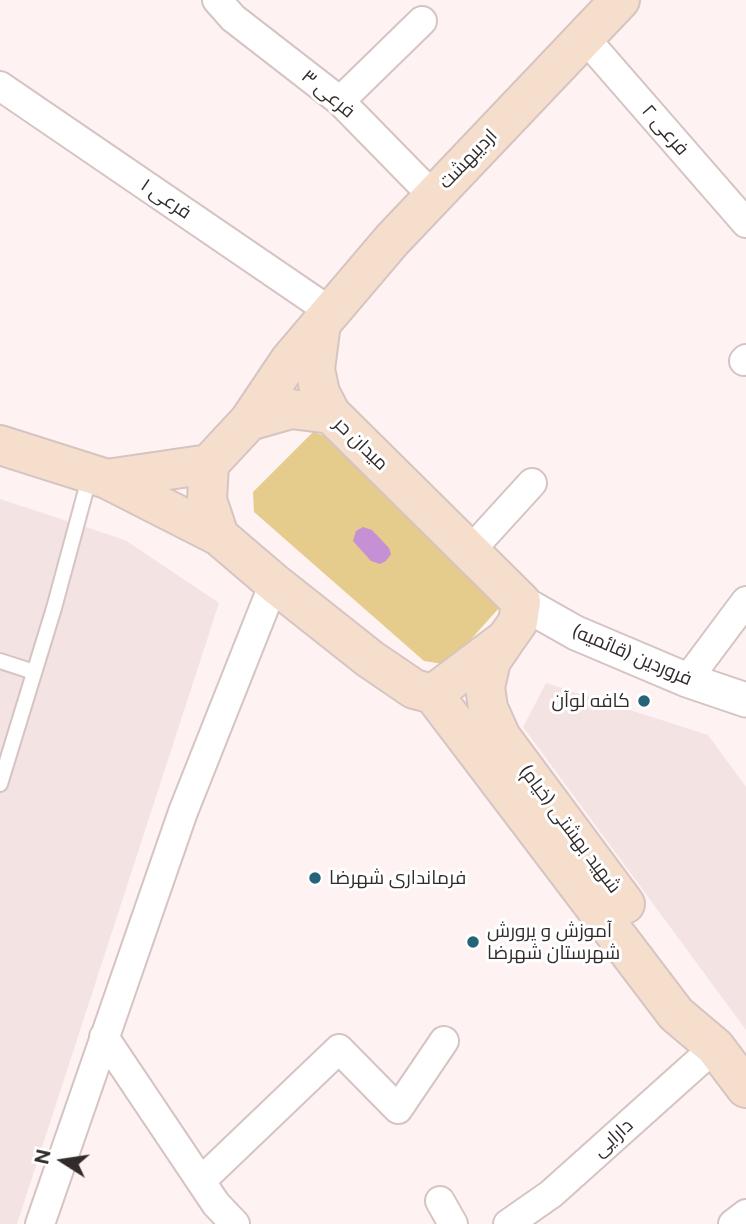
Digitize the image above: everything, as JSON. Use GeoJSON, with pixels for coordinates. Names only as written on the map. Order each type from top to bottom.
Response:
{"type":"FeatureCollection","features":[{"type":"Feature","properties":{"kind":"main road","name":"اردیبهشت"},"geometry":{"type":"LineString","coordinates":[[249,421],[290,360],[326,317],[433,196],[619,0]]}},
{"type":"Feature","properties":{"kind":"main road"},"geometry":{"type":"LineString","coordinates":[[326,317],[315,369],[320,393],[331,414]]}},
{"type":"Feature","properties":{"kind":"main road","name":"میدان حر"},"geometry":{"type":"LineString","coordinates":[[249,421],[291,409],[331,414],[522,602]]}},
{"type":"Feature","properties":{"kind":"main road"},"geometry":{"type":"LineString","coordinates":[[219,536],[207,500],[209,464],[249,421]]}},
{"type":"Feature","properties":{"kind":"main road"},"geometry":{"type":"LineString","coordinates":[[0,445],[98,476],[219,536],[370,659],[414,689],[433,694],[506,639],[518,622],[522,602]]}},
{"type":"Feature","properties":{"kind":"main road"},"geometry":{"type":"LineString","coordinates":[[98,476],[209,464]]}},
{"type":"Feature","properties":{"kind":"main road","name":"شهید بهشتی (خیام)"},"geometry":{"type":"LineString","coordinates":[[506,639],[491,661],[485,687],[488,708],[501,737],[696,999],[715,1047]]}},
{"type":"Feature","properties":{"kind":"main road","name":"شهید بهشتی (خیام)"},"geometry":{"type":"LineString","coordinates":[[433,694],[676,1014],[715,1047],[746,1088]]}},
{"type":"Feature","properties":{"kind":"street","name":"فرعی ۳"},"geometry":{"type":"LineString","coordinates":[[216,0],[233,18],[340,101],[433,196]]}},
{"type":"Feature","properties":{"kind":"street"},"geometry":{"type":"LineString","coordinates":[[340,101],[422,21]]}},
{"type":"Feature","properties":{"kind":"street","name":"فرعی ۲"},"geometry":{"type":"LineString","coordinates":[[584,37],[746,223]]}},
{"type":"Feature","properties":{"kind":"street","name":"فرعی ۱"},"geometry":{"type":"LineString","coordinates":[[0,86],[326,317]]}},
{"type":"Feature","properties":{"kind":"street"},"geometry":{"type":"LineString","coordinates":[[470,551],[531,483]]}},
{"type":"Feature","properties":{"kind":"street"},"geometry":{"type":"LineString","coordinates":[[40,1224],[183,812],[274,583]]}},
{"type":"Feature","properties":{"kind":"street"},"geometry":{"type":"LineString","coordinates":[[687,680],[746,601]]}},
{"type":"Feature","properties":{"kind":"street","name":"فروردین (قائمیه)"},"geometry":{"type":"LineString","coordinates":[[522,602],[576,633],[687,680],[746,700]]}},
{"type":"Feature","properties":{"kind":"street"},"geometry":{"type":"LineString","coordinates":[[104,1037],[216,1204],[235,1224]]}},
{"type":"Feature","properties":{"kind":"street"},"geometry":{"type":"LineString","coordinates":[[201,1181],[339,1049],[398,1109],[444,1041]]}},
{"type":"Feature","properties":{"kind":"street","name":"دارایی"},"geometry":{"type":"LineString","coordinates":[[508,1224],[551,1194],[715,1047]]}},
{"type":"Feature","properties":{"kind":"street"},"geometry":{"type":"LineString","coordinates":[[733,1224],[746,1214]]}},
{"type":"Feature","properties":{"kind":"lane"},"geometry":{"type":"LineString","coordinates":[[0,784],[98,476]]}},
{"type":"Feature","properties":{"kind":"lane"},"geometry":{"type":"LineString","coordinates":[[0,661],[34,672]]}},
{"type":"Feature","properties":{"kind":"shaded area"},"geometry":{"type":"Polygon","coordinates":[[[313,432],[330,437],[499,608],[448,665],[424,661],[254,512],[253,492],[313,432]]]}},
{"type":"Feature","properties":{"kind":"shaded area"},"geometry":{"type":"Polygon","coordinates":[[[0,499],[125,540],[219,603],[17,1224],[0,1224],[0,499]]]}},
{"type":"Feature","properties":{"kind":"shaded area"},"geometry":{"type":"Polygon","coordinates":[[[363,527],[372,530],[389,548],[391,554],[386,561],[380,564],[371,561],[353,541],[356,531],[363,527]]]}},
{"type":"Feature","properties":{"kind":"shaded area"},"geometry":{"type":"Polygon","coordinates":[[[546,683],[708,735],[746,787],[746,1030],[523,727],[546,683]]]}},
{"type":"Feature","properties":{"kind":"place","name":"کافه لوآن"},"geometry":{"type":"Point","coordinates":[644,701]}},
{"type":"Feature","properties":{"kind":"place","name":"فرمانداری شهرضا"},"geometry":{"type":"Point","coordinates":[315,878]}},
{"type":"Feature","properties":{"kind":"place","name":"آموزش و پرورش شهرستان شهرضا"},"geometry":{"type":"Point","coordinates":[473,942]}}]}
